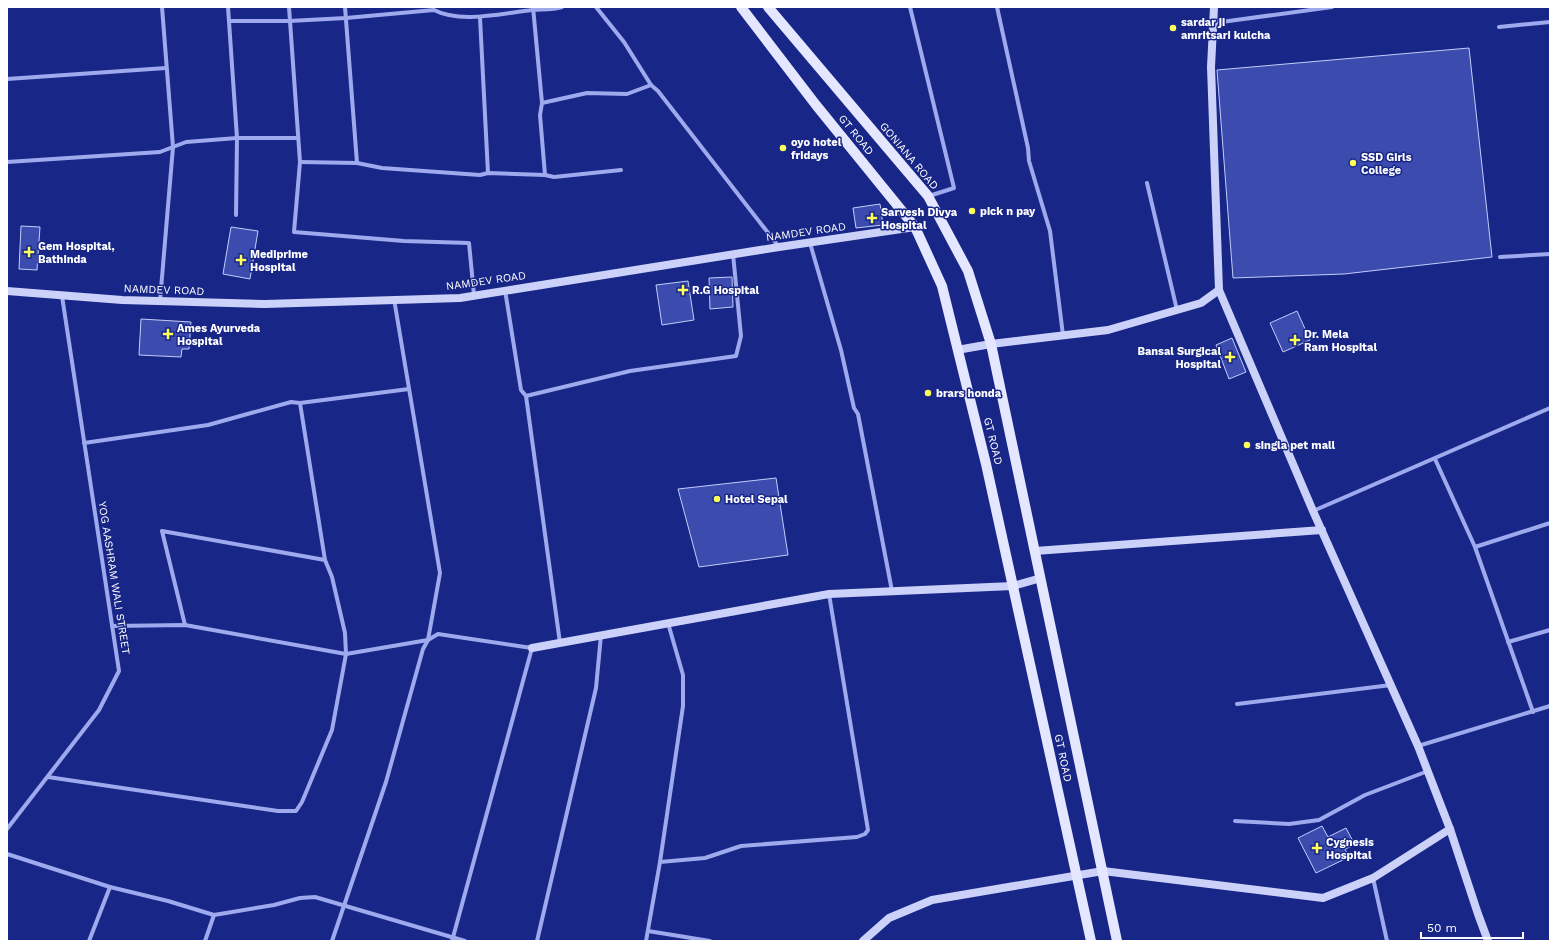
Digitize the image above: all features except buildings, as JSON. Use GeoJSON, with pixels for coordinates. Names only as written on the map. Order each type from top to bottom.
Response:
{"type":"FeatureCollection","features":[{"type":"Feature","properties":{"kind":"main road","name":"GT ROAD"},"geometry":{"type":"LineString","coordinates":[[741,7],[816,105],[915,227],[942,286],[986,464],[1091,941]]}},
{"type":"Feature","properties":{"kind":"main road","name":"GONIANA ROAD"},"geometry":{"type":"LineString","coordinates":[[768,7],[928,196],[968,271],[990,344]]}},
{"type":"Feature","properties":{"kind":"main road","name":"GT ROAD"},"geometry":{"type":"LineString","coordinates":[[990,344],[1117,941]]}},
{"type":"Feature","properties":{"kind":"street"},"geometry":{"type":"LineString","coordinates":[[160,301],[173,147],[162,7]]}},
{"type":"Feature","properties":{"kind":"street"},"geometry":{"type":"LineString","coordinates":[[228,7],[237,138],[236,215]]}},
{"type":"Feature","properties":{"kind":"street"},"geometry":{"type":"LineString","coordinates":[[289,7],[300,162],[294,232],[404,241],[469,243],[474,295]]}},
{"type":"Feature","properties":{"kind":"street"},"geometry":{"type":"LineString","coordinates":[[345,7],[357,163]]}},
{"type":"Feature","properties":{"kind":"street"},"geometry":{"type":"LineString","coordinates":[[229,21],[289,21],[346,18],[434,9],[442,14],[480,18],[533,9],[553,9],[562,7]]}},
{"type":"Feature","properties":{"kind":"street"},"geometry":{"type":"LineString","coordinates":[[596,7],[624,42],[651,85],[658,91],[779,247]]}},
{"type":"Feature","properties":{"kind":"street"},"geometry":{"type":"LineString","coordinates":[[910,7],[954,188],[928,196]]}},
{"type":"Feature","properties":{"kind":"street"},"geometry":{"type":"LineString","coordinates":[[997,7],[1028,148],[1029,161],[1050,231],[1063,335]]}},
{"type":"Feature","properties":{"kind":"street"},"geometry":{"type":"LineString","coordinates":[[1214,7],[1211,67],[1219,290],[1313,511],[1418,746],[1450,829],[1488,941]]}},
{"type":"Feature","properties":{"kind":"street"},"geometry":{"type":"LineString","coordinates":[[1213,23],[1332,7]]}},
{"type":"Feature","properties":{"kind":"street"},"geometry":{"type":"LineString","coordinates":[[533,9],[542,103],[540,115],[545,175]]}},
{"type":"Feature","properties":{"kind":"street"},"geometry":{"type":"LineString","coordinates":[[480,18],[488,173]]}},
{"type":"Feature","properties":{"kind":"street"},"geometry":{"type":"LineString","coordinates":[[1499,27],[1550,22]]}},
{"type":"Feature","properties":{"kind":"street"},"geometry":{"type":"LineString","coordinates":[[7,79],[166,68]]}},
{"type":"Feature","properties":{"kind":"street"},"geometry":{"type":"LineString","coordinates":[[542,103],[587,93],[627,94],[651,85]]}},
{"type":"Feature","properties":{"kind":"street"},"geometry":{"type":"LineString","coordinates":[[7,162],[160,152],[186,142],[237,138],[298,138]]}},
{"type":"Feature","properties":{"kind":"street"},"geometry":{"type":"LineString","coordinates":[[300,162],[357,163],[397,169],[480,175],[488,173],[545,175],[554,177],[621,170]]}},
{"type":"Feature","properties":{"kind":"street"},"geometry":{"type":"LineString","coordinates":[[1147,183],[1178,310]]}},
{"type":"Feature","properties":{"kind":"street","name":"NAMDEV ROAD"},"geometry":{"type":"LineString","coordinates":[[7,291],[122,300],[265,304],[460,298],[733,254],[915,227]]}},
{"type":"Feature","properties":{"kind":"street"},"geometry":{"type":"LineString","coordinates":[[810,243],[842,350],[854,408],[858,414],[892,591]]}},
{"type":"Feature","properties":{"kind":"street"},"geometry":{"type":"LineString","coordinates":[[526,396],[630,371],[736,356],[741,336],[733,254]]}},
{"type":"Feature","properties":{"kind":"street"},"geometry":{"type":"LineString","coordinates":[[1500,257],[1550,254]]}},
{"type":"Feature","properties":{"kind":"street"},"geometry":{"type":"LineString","coordinates":[[505,290],[521,390],[526,396],[560,642]]}},
{"type":"Feature","properties":{"kind":"street"},"geometry":{"type":"LineString","coordinates":[[957,350],[990,344],[1108,330],[1201,303],[1219,290]]}},
{"type":"Feature","properties":{"kind":"street","name":"YOG AASHRAM WALI STREET"},"geometry":{"type":"LineString","coordinates":[[7,829],[99,710],[119,671],[62,296]]}},
{"type":"Feature","properties":{"kind":"street"},"geometry":{"type":"LineString","coordinates":[[332,941],[386,782],[423,649],[428,640],[440,573],[394,300]]}},
{"type":"Feature","properties":{"kind":"street"},"geometry":{"type":"LineString","coordinates":[[84,443],[208,425],[291,402],[300,403],[409,389]]}},
{"type":"Feature","properties":{"kind":"street"},"geometry":{"type":"LineString","coordinates":[[48,777],[278,811],[296,811],[302,802],[332,730],[346,654],[344,633],[332,577],[325,560],[300,403]]}},
{"type":"Feature","properties":{"kind":"street"},"geometry":{"type":"LineString","coordinates":[[1313,511],[1550,408]]}},
{"type":"Feature","properties":{"kind":"street"},"geometry":{"type":"LineString","coordinates":[[1435,459],[1475,547],[1533,712]]}},
{"type":"Feature","properties":{"kind":"street"},"geometry":{"type":"LineString","coordinates":[[1475,547],[1550,523]]}},
{"type":"Feature","properties":{"kind":"street"},"geometry":{"type":"LineString","coordinates":[[1035,551],[1322,530]]}},
{"type":"Feature","properties":{"kind":"street"},"geometry":{"type":"LineString","coordinates":[[185,625],[162,531],[325,560]]}},
{"type":"Feature","properties":{"kind":"street"},"geometry":{"type":"LineString","coordinates":[[112,626],[185,625],[346,654],[428,640],[438,634],[532,648],[829,594],[1013,586],[1041,578]]}},
{"type":"Feature","properties":{"kind":"street"},"geometry":{"type":"LineString","coordinates":[[660,862],[705,858],[741,846],[857,837],[865,834],[868,830],[829,594]]}},
{"type":"Feature","properties":{"kind":"street"},"geometry":{"type":"LineString","coordinates":[[646,941],[660,862],[683,706],[684,675],[668,623]]}},
{"type":"Feature","properties":{"kind":"street"},"geometry":{"type":"LineString","coordinates":[[1508,642],[1550,630]]}},
{"type":"Feature","properties":{"kind":"street"},"geometry":{"type":"LineString","coordinates":[[538,941],[596,688],[601,635]]}},
{"type":"Feature","properties":{"kind":"street"},"geometry":{"type":"LineString","coordinates":[[452,939],[532,648]]}},
{"type":"Feature","properties":{"kind":"street"},"geometry":{"type":"LineString","coordinates":[[1237,704],[1391,685]]}},
{"type":"Feature","properties":{"kind":"street"},"geometry":{"type":"LineString","coordinates":[[1418,746],[1550,706]]}},
{"type":"Feature","properties":{"kind":"street"},"geometry":{"type":"LineString","coordinates":[[1235,821],[1289,824],[1319,820],[1364,795],[1428,771]]}},
{"type":"Feature","properties":{"kind":"street"},"geometry":{"type":"LineString","coordinates":[[863,941],[890,918],[932,900],[1103,871],[1323,898],[1373,878],[1450,829]]}},
{"type":"Feature","properties":{"kind":"street"},"geometry":{"type":"LineString","coordinates":[[7,854],[110,887],[168,901],[214,916],[274,905],[307,897],[315,897],[452,939],[465,941]]}},
{"type":"Feature","properties":{"kind":"street"},"geometry":{"type":"LineString","coordinates":[[1373,878],[1387,941]]}},
{"type":"Feature","properties":{"kind":"street"},"geometry":{"type":"LineString","coordinates":[[89,941],[110,887]]}},
{"type":"Feature","properties":{"kind":"street"},"geometry":{"type":"LineString","coordinates":[[205,941],[214,916]]}},
{"type":"Feature","properties":{"kind":"street"},"geometry":{"type":"LineString","coordinates":[[648,931],[710,941]]}},
{"type":"Feature","properties":{"kind":"place","name":"sardar ji amritsari kulcha"},"geometry":{"type":"Point","coordinates":[1173,28]}},
{"type":"Feature","properties":{"kind":"place","name":"oyo hotel fridays"},"geometry":{"type":"Point","coordinates":[783,148]}},
{"type":"Feature","properties":{"kind":"place","name":"SSD Girls College"},"geometry":{"type":"Point","coordinates":[1353,163]}},
{"type":"Feature","properties":{"kind":"place","name":"pick n pay"},"geometry":{"type":"Point","coordinates":[972,211]}},
{"type":"Feature","properties":{"kind":"place","name":"Sarvesh Divya Hospital"},"geometry":{"type":"Point","coordinates":[872,218]}},
{"type":"Feature","properties":{"kind":"place","name":"Gem Hospital, Bathinda"},"geometry":{"type":"Point","coordinates":[29,252]}},
{"type":"Feature","properties":{"kind":"place","name":"Mediprime Hospital"},"geometry":{"type":"Point","coordinates":[241,260]}},
{"type":"Feature","properties":{"kind":"place","name":"R.G Hospital"},"geometry":{"type":"Point","coordinates":[683,290]}},
{"type":"Feature","properties":{"kind":"place","name":"Ames Ayurveda Hospital"},"geometry":{"type":"Point","coordinates":[168,334]}},
{"type":"Feature","properties":{"kind":"place","name":"Dr. Mela Ram Hospital"},"geometry":{"type":"Point","coordinates":[1295,340]}},
{"type":"Feature","properties":{"kind":"place","name":"Bansal Surgical Hospital"},"geometry":{"type":"Point","coordinates":[1230,357]}},
{"type":"Feature","properties":{"kind":"place","name":"brars honda"},"geometry":{"type":"Point","coordinates":[928,393]}},
{"type":"Feature","properties":{"kind":"place","name":"singla pet mall"},"geometry":{"type":"Point","coordinates":[1247,445]}},
{"type":"Feature","properties":{"kind":"place","name":"Hotel Sepal"},"geometry":{"type":"Point","coordinates":[717,499]}},
{"type":"Feature","properties":{"kind":"place","name":"Cygnesis Hospital"},"geometry":{"type":"Point","coordinates":[1317,848]}}]}
